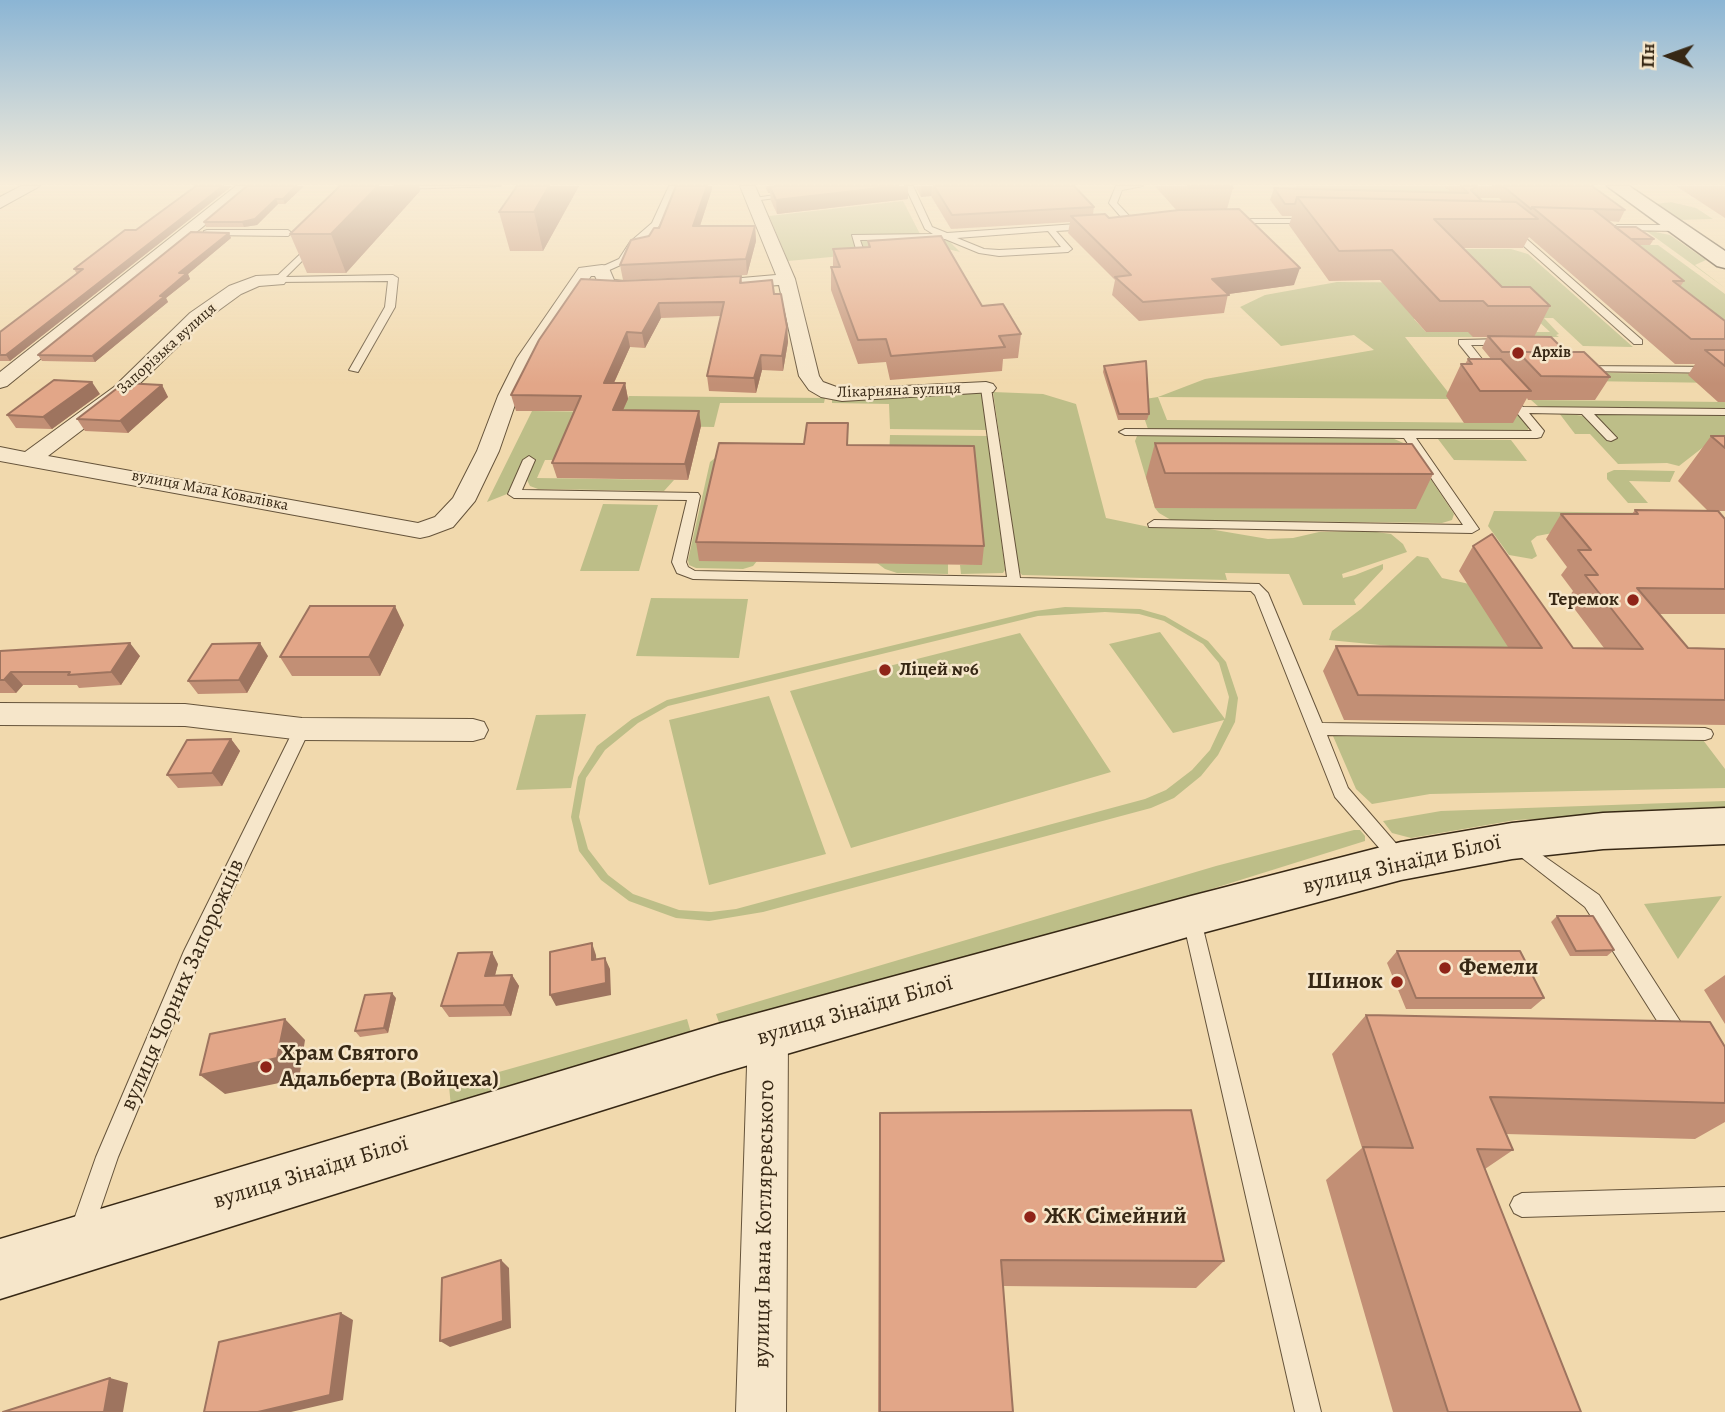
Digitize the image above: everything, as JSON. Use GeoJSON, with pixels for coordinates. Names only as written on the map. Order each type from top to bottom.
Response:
{"type":"FeatureCollection","features":[{"type":"Feature","properties":{"kind":"street"},"geometry":{"type":"LineString","coordinates":[[0,382],[163,252]]}},
{"type":"Feature","properties":{"kind":"street","name":"Лікарняна вулиця"},"geometry":{"type":"LineString","coordinates":[[775,252],[786,279],[809,376],[816,386],[828,393],[842,395],[986,387]]}},
{"type":"Feature","properties":{"kind":"street"},"geometry":{"type":"LineString","coordinates":[[602,270],[607,285],[664,288]]}},
{"type":"Feature","properties":{"kind":"street","name":"вулиця Мала Ковалівка"},"geometry":{"type":"LineString","coordinates":[[0,454],[421,531],[444,522],[463,501],[527,358],[585,272],[602,270]]}},
{"type":"Feature","properties":{"kind":"street"},"geometry":{"type":"LineString","coordinates":[[717,285],[786,279]]}},
{"type":"Feature","properties":{"kind":"street","name":"Запорізька вулиця"},"geometry":{"type":"LineString","coordinates":[[29,460],[121,391],[197,317],[235,290],[256,281],[278,280]]}},
{"type":"Feature","properties":{"kind":"street"},"geometry":{"type":"LineString","coordinates":[[0,714],[186,715],[302,729],[473,730]]}},
{"type":"Feature","properties":{"kind":"street","name":"вулиця Зінаїди Білої"},"geometry":{"type":"LineString","coordinates":[[0,1269],[768,1035],[1191,916],[1401,861],[1512,841],[1603,831],[1725,826]]}},
{"type":"Feature","properties":{"kind":"street","name":"вулиця Івана Котляревського"},"geometry":{"type":"LineString","coordinates":[[761,1412],[768,1035]]}},
{"type":"Feature","properties":{"kind":"lane"},"geometry":{"type":"LineString","coordinates":[[278,280],[306,252]]}},
{"type":"Feature","properties":{"kind":"lane"},"geometry":{"type":"LineString","coordinates":[[602,270],[622,261],[628,252]]}},
{"type":"Feature","properties":{"kind":"lane"},"geometry":{"type":"LineString","coordinates":[[990,252],[1018,252]]}},
{"type":"Feature","properties":{"kind":"lane"},"geometry":{"type":"LineString","coordinates":[[1536,252],[1638,342]]}},
{"type":"Feature","properties":{"kind":"lane"},"geometry":{"type":"LineString","coordinates":[[278,280],[393,278],[390,307],[354,369]]}},
{"type":"Feature","properties":{"kind":"lane"},"geometry":{"type":"LineString","coordinates":[[1125,432],[1537,435],[1538,431],[1490,369],[1463,342],[1523,342]]}},
{"type":"Feature","properties":{"kind":"lane"},"geometry":{"type":"LineString","coordinates":[[1572,364],[1584,369],[1725,370]]}},
{"type":"Feature","properties":{"kind":"lane"},"geometry":{"type":"LineString","coordinates":[[986,387],[1014,581]]}},
{"type":"Feature","properties":{"kind":"lane"},"geometry":{"type":"LineString","coordinates":[[1520,410],[1725,412]]}},
{"type":"Feature","properties":{"kind":"lane"},"geometry":{"type":"LineString","coordinates":[[1585,411],[1611,438]]}},
{"type":"Feature","properties":{"kind":"lane"},"geometry":{"type":"LineString","coordinates":[[1154,524],[1475,533],[1408,435]]}},
{"type":"Feature","properties":{"kind":"lane"},"geometry":{"type":"LineString","coordinates":[[529,460],[514,494],[694,496],[678,562],[682,570],[692,575],[1254,587],[1263,596],[1341,792],[1401,861]]}},
{"type":"Feature","properties":{"kind":"lane","name":"вулиця Чорних Запорожців"},"geometry":{"type":"LineString","coordinates":[[77,1247],[107,1157],[189,964],[302,729]]}},
{"type":"Feature","properties":{"kind":"lane"},"geometry":{"type":"LineString","coordinates":[[1316,729],[1705,734]]}},
{"type":"Feature","properties":{"kind":"lane"},"geometry":{"type":"LineString","coordinates":[[1512,841],[1592,901],[1688,1051]]}},
{"type":"Feature","properties":{"kind":"lane"},"geometry":{"type":"LineString","coordinates":[[1191,916],[1308,1412]]}},
{"type":"Feature","properties":{"kind":"lane"},"geometry":{"type":"LineString","coordinates":[[1522,1205],[1725,1199]]}},
{"type":"Feature","properties":{"kind":"green space"},"geometry":{"type":"Polygon","coordinates":[[[784,252],[886,252],[788,261],[784,252]]]}},
{"type":"Feature","properties":{"kind":"green space"},"geometry":{"type":"Polygon","coordinates":[[[1460,252],[1528,254],[1633,347],[1583,346],[1553,318],[1544,318],[1559,337],[1405,337],[1451,396],[1448,399],[1158,397],[1205,379],[1374,350],[1354,335],[1281,346],[1240,307],[1265,295],[1337,282],[1472,283],[1460,252]],[[1535,318],[1414,319],[1426,332],[1550,332],[1535,318]]]}},
{"type":"Feature","properties":{"kind":"green space"},"geometry":{"type":"Polygon","coordinates":[[[1626,252],[1667,252],[1725,294],[1725,331],[1697,309],[1705,305],[1657,268],[1626,252]]]}},
{"type":"Feature","properties":{"kind":"green space"},"geometry":{"type":"Polygon","coordinates":[[[1675,252],[1694,252],[1706,260],[1695,265],[1725,288],[1675,252]]]}},
{"type":"Feature","properties":{"kind":"green space"},"geometry":{"type":"Polygon","coordinates":[[[1506,372],[1713,374],[1723,383],[1514,380],[1506,372]]]}},
{"type":"Feature","properties":{"kind":"green space"},"geometry":{"type":"Polygon","coordinates":[[[1486,377],[1529,427],[1527,432],[1521,433],[1148,429],[1138,400],[1158,397],[1167,420],[1512,423],[1486,377]]]}},
{"type":"Feature","properties":{"kind":"green space"},"geometry":{"type":"Polygon","coordinates":[[[982,392],[987,430],[890,429],[889,404],[832,403],[832,398],[982,392]]]}},
{"type":"Feature","properties":{"kind":"green space"},"geometry":{"type":"Polygon","coordinates":[[[993,392],[1043,394],[1076,404],[1106,518],[1154,528],[1209,529],[1268,539],[1293,538],[1319,532],[1369,531],[1391,534],[1403,544],[1407,552],[1342,574],[1343,578],[1383,564],[1383,569],[1354,600],[1356,605],[1303,605],[1289,574],[1225,573],[1227,580],[1022,575],[1019,571],[993,392]]]}},
{"type":"Feature","properties":{"kind":"green space"},"geometry":{"type":"Polygon","coordinates":[[[629,396],[825,398],[824,403],[720,403],[714,427],[597,425],[564,460],[545,460],[537,478],[674,480],[664,491],[538,489],[530,486],[527,480],[535,460],[523,460],[507,494],[487,502],[532,411],[610,412],[624,407],[629,396]]]}},
{"type":"Feature","properties":{"kind":"green space"},"geometry":{"type":"Polygon","coordinates":[[[1531,400],[1725,402],[1725,409],[1539,407],[1531,400]]]}},
{"type":"Feature","properties":{"kind":"green space"},"geometry":{"type":"Polygon","coordinates":[[[1559,413],[1585,416],[1598,413],[1725,415],[1725,445],[1706,445],[1679,466],[1667,463],[1618,464],[1590,434],[1575,434],[1559,413]]]}},
{"type":"Feature","properties":{"kind":"green space"},"geometry":{"type":"Polygon","coordinates":[[[890,435],[988,436],[1005,570],[1003,573],[961,574],[960,565],[982,564],[889,457],[890,435]]]}},
{"type":"Feature","properties":{"kind":"green space"},"geometry":{"type":"Polygon","coordinates":[[[1137,436],[1392,438],[1408,445],[1454,514],[1452,520],[1442,523],[1171,520],[1155,508],[1135,441],[1137,436]]]}},
{"type":"Feature","properties":{"kind":"green space"},"geometry":{"type":"Polygon","coordinates":[[[1438,439],[1511,440],[1527,461],[1454,460],[1438,439]]]}},
{"type":"Feature","properties":{"kind":"green space"},"geometry":{"type":"Polygon","coordinates":[[[723,456],[757,561],[753,566],[743,569],[696,568],[689,565],[688,560],[710,462],[723,456]]]}},
{"type":"Feature","properties":{"kind":"green space"},"geometry":{"type":"Polygon","coordinates":[[[1614,470],[1675,471],[1670,482],[1629,481],[1648,503],[1628,503],[1607,479],[1607,473],[1614,470]]]}},
{"type":"Feature","properties":{"kind":"green space"},"geometry":{"type":"Polygon","coordinates":[[[603,504],[658,505],[639,571],[580,571],[603,504]]]}},
{"type":"Feature","properties":{"kind":"green space"},"geometry":{"type":"Polygon","coordinates":[[[1494,511],[1657,513],[1537,536],[1531,541],[1537,556],[1532,559],[1509,555],[1488,526],[1494,511]]]}},
{"type":"Feature","properties":{"kind":"green space"},"geometry":{"type":"Polygon","coordinates":[[[1417,556],[1428,558],[1442,578],[1474,585],[1564,653],[1441,651],[1329,640],[1332,631],[1361,609],[1417,556]]]}},
{"type":"Feature","properties":{"kind":"green space"},"geometry":{"type":"Polygon","coordinates":[[[877,563],[948,564],[948,574],[897,573],[877,563]]]}},
{"type":"Feature","properties":{"kind":"green space"},"geometry":{"type":"Polygon","coordinates":[[[651,598],[748,599],[739,658],[636,656],[651,598]]]}},
{"type":"Feature","properties":{"kind":"green space"},"geometry":{"type":"Polygon","coordinates":[[[1065,607],[1140,609],[1165,616],[1208,641],[1226,662],[1238,698],[1235,722],[1218,755],[1201,776],[1174,798],[1151,808],[763,912],[709,921],[676,918],[629,901],[601,880],[579,851],[571,817],[578,777],[597,746],[632,719],[667,700],[1035,611],[1065,607]],[[1105,612],[1038,616],[668,706],[638,723],[605,750],[586,778],[579,817],[588,849],[608,875],[633,894],[679,910],[711,912],[736,909],[1145,799],[1166,790],[1192,770],[1210,750],[1224,720],[1173,733],[1109,644],[1160,632],[1225,719],[1229,697],[1219,663],[1203,644],[1164,621],[1139,614],[1105,612]]]}},
{"type":"Feature","properties":{"kind":"green space"},"geometry":{"type":"Polygon","coordinates":[[[1020,633],[1111,772],[851,848],[790,691],[1020,633]]]}},
{"type":"Feature","properties":{"kind":"green space"},"geometry":{"type":"Polygon","coordinates":[[[769,696],[826,854],[709,885],[669,720],[769,696]]]}},
{"type":"Feature","properties":{"kind":"green space"},"geometry":{"type":"Polygon","coordinates":[[[586,714],[571,788],[516,790],[536,715],[586,714]]]}},
{"type":"Feature","properties":{"kind":"green space"},"geometry":{"type":"Polygon","coordinates":[[[1333,736],[1703,740],[1725,769],[1725,788],[1430,794],[1372,804],[1356,789],[1333,736]]]}},
{"type":"Feature","properties":{"kind":"green space"},"geometry":{"type":"Polygon","coordinates":[[[1725,801],[1725,810],[1516,820],[1411,838],[1392,833],[1383,821],[1441,811],[1725,801]]]}},
{"type":"Feature","properties":{"kind":"green space"},"geometry":{"type":"Polygon","coordinates":[[[1360,830],[1365,841],[1122,917],[722,1031],[716,1014],[1216,866],[1360,830]]]}},
{"type":"Feature","properties":{"kind":"green space"},"geometry":{"type":"Polygon","coordinates":[[[1722,896],[1678,959],[1644,904],[1722,896]]]}},
{"type":"Feature","properties":{"kind":"green space"},"geometry":{"type":"Polygon","coordinates":[[[687,1019],[693,1040],[451,1107],[449,1086],[687,1019]]]}},
{"type":"Feature","properties":{"kind":"building"},"geometry":{"type":"Polygon","coordinates":[[[96,252],[138,252],[6,355],[0,355],[0,332],[83,269],[74,269],[96,252]]]}},
{"type":"Feature","properties":{"kind":"building"},"geometry":{"type":"Polygon","coordinates":[[[166,252],[205,252],[179,273],[187,273],[160,296],[165,296],[92,356],[38,355],[166,252]]]}},
{"type":"Feature","properties":{"kind":"building"},"geometry":{"type":"Polygon","coordinates":[[[626,252],[748,252],[746,259],[620,265],[626,252]]]}},
{"type":"Feature","properties":{"kind":"building"},"geometry":{"type":"Polygon","coordinates":[[[834,252],[950,252],[982,306],[1003,304],[1021,334],[999,336],[1005,347],[891,356],[886,339],[858,340],[831,267],[840,267],[834,252]]]}},
{"type":"Feature","properties":{"kind":"building"},"geometry":{"type":"Polygon","coordinates":[[[1108,252],[1283,252],[1300,268],[1212,279],[1229,295],[1143,302],[1115,277],[1131,275],[1108,252]]]}},
{"type":"Feature","properties":{"kind":"building"},"geometry":{"type":"Polygon","coordinates":[[[1394,252],[1467,252],[1502,287],[1530,287],[1550,306],[1488,306],[1483,301],[1440,301],[1394,252]]]}},
{"type":"Feature","properties":{"kind":"building"},"geometry":{"type":"Polygon","coordinates":[[[1586,252],[1647,252],[1684,281],[1673,281],[1725,321],[1725,339],[1691,339],[1586,252]]]}},
{"type":"Feature","properties":{"kind":"building"},"geometry":{"type":"Polygon","coordinates":[[[741,276],[740,283],[772,280],[774,294],[781,294],[787,327],[782,356],[761,355],[754,378],[707,376],[724,302],[659,303],[642,333],[627,332],[604,383],[625,383],[613,410],[699,411],[685,464],[552,463],[581,396],[511,395],[539,340],[581,279],[619,281],[741,276]]]}},
{"type":"Feature","properties":{"kind":"building"},"geometry":{"type":"Polygon","coordinates":[[[1488,336],[1551,337],[1566,352],[1502,352],[1488,336]]]}},
{"type":"Feature","properties":{"kind":"building"},"geometry":{"type":"Polygon","coordinates":[[[1705,350],[1725,350],[1725,366],[1705,350]]]}},
{"type":"Feature","properties":{"kind":"building"},"geometry":{"type":"Polygon","coordinates":[[[1518,352],[1584,352],[1610,377],[1541,376],[1518,352]]]}},
{"type":"Feature","properties":{"kind":"building"},"geometry":{"type":"Polygon","coordinates":[[[1468,359],[1501,359],[1531,391],[1480,391],[1461,364],[1472,364],[1468,359]]]}},
{"type":"Feature","properties":{"kind":"building"},"geometry":{"type":"Polygon","coordinates":[[[1146,361],[1149,414],[1119,414],[1104,366],[1146,361]]]}},
{"type":"Feature","properties":{"kind":"building"},"geometry":{"type":"Polygon","coordinates":[[[54,380],[92,382],[43,417],[7,415],[54,380]]]}},
{"type":"Feature","properties":{"kind":"building"},"geometry":{"type":"Polygon","coordinates":[[[124,383],[162,385],[120,421],[77,419],[124,383]]]}},
{"type":"Feature","properties":{"kind":"building"},"geometry":{"type":"Polygon","coordinates":[[[807,423],[848,423],[847,445],[974,446],[984,546],[696,542],[719,443],[804,444],[807,423]]]}},
{"type":"Feature","properties":{"kind":"building"},"geometry":{"type":"Polygon","coordinates":[[[1711,436],[1725,436],[1725,448],[1711,436]]]}},
{"type":"Feature","properties":{"kind":"building"},"geometry":{"type":"Polygon","coordinates":[[[1155,443],[1412,444],[1433,474],[1165,473],[1155,443]]]}},
{"type":"Feature","properties":{"kind":"building"},"geometry":{"type":"Polygon","coordinates":[[[1635,510],[1718,511],[1725,519],[1725,589],[1637,588],[1688,648],[1725,649],[1725,700],[1358,695],[1336,646],[1542,648],[1473,546],[1492,534],[1573,648],[1643,649],[1585,575],[1598,575],[1578,550],[1591,550],[1561,514],[1638,514],[1635,510]]]}},
{"type":"Feature","properties":{"kind":"building"},"geometry":{"type":"Polygon","coordinates":[[[310,606],[395,606],[369,657],[280,657],[310,606]]]}},
{"type":"Feature","properties":{"kind":"building"},"geometry":{"type":"Polygon","coordinates":[[[130,643],[111,672],[68,675],[70,672],[11,672],[4,680],[0,680],[0,651],[130,643]]]}},
{"type":"Feature","properties":{"kind":"building"},"geometry":{"type":"Polygon","coordinates":[[[260,643],[239,680],[188,681],[212,644],[260,643]]]}},
{"type":"Feature","properties":{"kind":"building"},"geometry":{"type":"Polygon","coordinates":[[[231,739],[212,773],[167,775],[187,740],[231,739]]]}},
{"type":"Feature","properties":{"kind":"building"},"geometry":{"type":"Polygon","coordinates":[[[1557,916],[1593,916],[1614,950],[1576,951],[1557,916]]]}},
{"type":"Feature","properties":{"kind":"building"},"geometry":{"type":"Polygon","coordinates":[[[592,943],[592,960],[605,958],[606,983],[550,995],[550,952],[592,943]]]}},
{"type":"Feature","properties":{"kind":"building"},"geometry":{"type":"Polygon","coordinates":[[[1397,951],[1520,951],[1544,998],[1416,998],[1397,951]]]}},
{"type":"Feature","properties":{"kind":"building"},"geometry":{"type":"Polygon","coordinates":[[[492,952],[485,976],[512,975],[504,1005],[441,1006],[458,953],[492,952]]]}},
{"type":"Feature","properties":{"kind":"building"},"geometry":{"type":"Polygon","coordinates":[[[392,993],[384,1028],[355,1031],[365,995],[392,993]]]}},
{"type":"Feature","properties":{"kind":"building"},"geometry":{"type":"Polygon","coordinates":[[[1366,1015],[1710,1022],[1725,1047],[1725,1103],[1490,1097],[1513,1150],[1477,1149],[1581,1412],[1448,1412],[1363,1147],[1413,1148],[1366,1015]]]}},
{"type":"Feature","properties":{"kind":"building"},"geometry":{"type":"Polygon","coordinates":[[[285,1019],[277,1058],[200,1075],[210,1034],[285,1019]]]}},
{"type":"Feature","properties":{"kind":"building","name":"ЖК Сімейний"},"geometry":{"type":"Polygon","coordinates":[[[1191,1110],[1224,1261],[1001,1260],[1013,1412],[880,1412],[880,1113],[1191,1110]]]}},
{"type":"Feature","properties":{"kind":"building"},"geometry":{"type":"Polygon","coordinates":[[[501,1260],[503,1321],[440,1341],[442,1278],[501,1260]]]}},
{"type":"Feature","properties":{"kind":"building"},"geometry":{"type":"Polygon","coordinates":[[[341,1313],[330,1395],[258,1412],[204,1412],[219,1342],[341,1313]]]}},
{"type":"Feature","properties":{"kind":"building"},"geometry":{"type":"Polygon","coordinates":[[[110,1378],[104,1412],[3,1412],[110,1378]]]}},
{"type":"Feature","properties":{"kind":"place","name":"Архів"},"geometry":{"type":"Point","coordinates":[1518,353]}},
{"type":"Feature","properties":{"kind":"place","name":"Теремок"},"geometry":{"type":"Point","coordinates":[1633,600]}},
{"type":"Feature","properties":{"kind":"place","name":"Ліцей №6"},"geometry":{"type":"Point","coordinates":[885,670]}},
{"type":"Feature","properties":{"kind":"place","name":"Фемели"},"geometry":{"type":"Point","coordinates":[1445,968]}},
{"type":"Feature","properties":{"kind":"place","name":"Шинок"},"geometry":{"type":"Point","coordinates":[1397,982]}},
{"type":"Feature","properties":{"kind":"place","name":"Храм Святого Адальберта (Войцеха)"},"geometry":{"type":"Point","coordinates":[266,1067]}},
{"type":"Feature","properties":{"kind":"place","name":"ЖК Сімейний"},"geometry":{"type":"Point","coordinates":[1030,1217]}}]}
